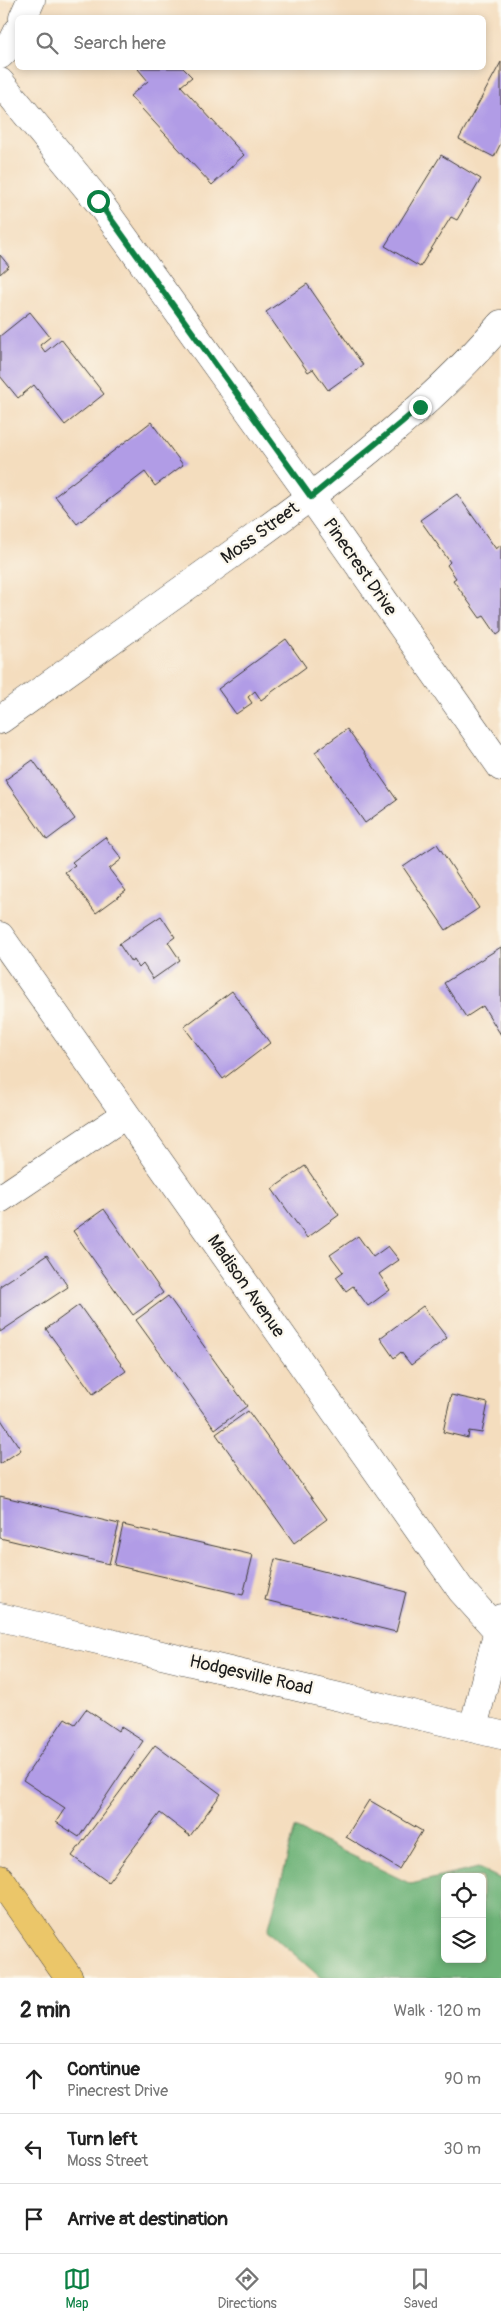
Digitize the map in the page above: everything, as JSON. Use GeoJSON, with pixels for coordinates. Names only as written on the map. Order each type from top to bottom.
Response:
{"type":"FeatureCollection","features":[{"type":"Feature","properties":{"kind":"main road"},"geometry":{"type":"LineString","coordinates":[[0,1879],[70,1978]]}},
{"type":"Feature","properties":{"kind":"street"},"geometry":{"type":"LineString","coordinates":[[24,15],[31,0]]}},
{"type":"Feature","properties":{"kind":"street"},"geometry":{"type":"LineString","coordinates":[[0,55],[12,43],[15,37]]}},
{"type":"Feature","properties":{"kind":"street","name":"Pinecrest Drive"},"geometry":{"type":"LineString","coordinates":[[0,82],[98,201],[311,497],[501,767]]}},
{"type":"Feature","properties":{"kind":"street","name":"Moss Street"},"geometry":{"type":"LineString","coordinates":[[0,720],[311,497],[420,407],[476,354],[501,324]]}},
{"type":"Feature","properties":{"kind":"street","name":"Madison Avenue"},"geometry":{"type":"LineString","coordinates":[[0,936],[461,1590],[499,1624]]}},
{"type":"Feature","properties":{"kind":"street"},"geometry":{"type":"LineString","coordinates":[[0,1199],[125,1115]]}},
{"type":"Feature","properties":{"kind":"street","name":"Hodgesville Road"},"geometry":{"type":"LineString","coordinates":[[0,1617],[501,1735]]}},
{"type":"Feature","properties":{"kind":"street"},"geometry":{"type":"LineString","coordinates":[[473,1728],[499,1624]]}},
{"type":"Feature","properties":{"kind":"green space"},"geometry":{"type":"Polygon","coordinates":[[[295,1828],[411,1884],[441,1877],[441,1963],[486,1963],[486,1873],[457,1873],[478,1868],[501,1879],[501,1978],[321,1978],[268,1931],[295,1828]]]}},
{"type":"Feature","properties":{"kind":"building"},"geometry":{"type":"Polygon","coordinates":[[[501,62],[501,143],[494,157],[459,139],[501,62]]]}},
{"type":"Feature","properties":{"kind":"building"},"geometry":{"type":"Polygon","coordinates":[[[139,70],[185,70],[192,77],[181,86],[244,155],[212,185],[130,96],[148,81],[139,70]]]}},
{"type":"Feature","properties":{"kind":"building"},"geometry":{"type":"Polygon","coordinates":[[[441,155],[481,179],[457,220],[451,217],[420,267],[385,246],[441,155]]]}},
{"type":"Feature","properties":{"kind":"building"},"geometry":{"type":"Polygon","coordinates":[[[0,255],[9,266],[0,274],[0,255]]]}},
{"type":"Feature","properties":{"kind":"building"},"geometry":{"type":"Polygon","coordinates":[[[307,284],[363,365],[328,390],[313,369],[308,372],[266,312],[307,284]]]}},
{"type":"Feature","properties":{"kind":"building"},"geometry":{"type":"Polygon","coordinates":[[[30,312],[50,337],[40,345],[45,352],[61,339],[104,394],[65,425],[34,385],[18,398],[0,376],[0,336],[30,312]]]}},
{"type":"Feature","properties":{"kind":"building"},"geometry":{"type":"Polygon","coordinates":[[[151,422],[183,465],[155,486],[145,472],[77,524],[55,496],[151,422]]]}},
{"type":"Feature","properties":{"kind":"building"},"geometry":{"type":"Polygon","coordinates":[[[457,494],[496,549],[501,545],[501,632],[497,635],[484,616],[480,618],[453,580],[456,578],[447,565],[450,562],[420,520],[457,494]]]}},
{"type":"Feature","properties":{"kind":"building"},"geometry":{"type":"Polygon","coordinates":[[[286,639],[306,667],[261,700],[255,691],[248,697],[252,703],[236,714],[218,689],[286,639]]]}},
{"type":"Feature","properties":{"kind":"building"},"geometry":{"type":"Polygon","coordinates":[[[347,729],[397,800],[365,823],[315,752],[347,729]]]}},
{"type":"Feature","properties":{"kind":"building"},"geometry":{"type":"Polygon","coordinates":[[[33,760],[75,819],[47,840],[5,780],[33,760]]]}},
{"type":"Feature","properties":{"kind":"building"},"geometry":{"type":"Polygon","coordinates":[[[105,837],[122,859],[109,869],[126,891],[96,913],[65,872],[75,865],[72,862],[105,837]]]}},
{"type":"Feature","properties":{"kind":"building"},"geometry":{"type":"Polygon","coordinates":[[[437,844],[479,908],[446,930],[403,867],[437,844]]]}},
{"type":"Feature","properties":{"kind":"building"},"geometry":{"type":"Polygon","coordinates":[[[161,916],[175,937],[168,942],[180,960],[153,979],[143,964],[139,968],[134,960],[131,962],[119,944],[161,916]]]}},
{"type":"Feature","properties":{"kind":"building"},"geometry":{"type":"Polygon","coordinates":[[[501,947],[501,1035],[483,1006],[466,1017],[444,983],[501,947]]]}},
{"type":"Feature","properties":{"kind":"building"},"geometry":{"type":"Polygon","coordinates":[[[232,991],[270,1043],[223,1079],[184,1027],[232,991]]]}},
{"type":"Feature","properties":{"kind":"building"},"geometry":{"type":"Polygon","coordinates":[[[305,1166],[339,1215],[307,1238],[272,1189],[305,1166]]]}},
{"type":"Feature","properties":{"kind":"building"},"geometry":{"type":"Polygon","coordinates":[[[104,1209],[163,1293],[133,1315],[73,1231],[104,1209]]]}},
{"type":"Feature","properties":{"kind":"building"},"geometry":{"type":"Polygon","coordinates":[[[358,1236],[373,1257],[388,1246],[399,1260],[379,1274],[390,1290],[368,1306],[353,1286],[346,1291],[336,1277],[343,1272],[330,1255],[358,1236]]]}},
{"type":"Feature","properties":{"kind":"building"},"geometry":{"type":"Polygon","coordinates":[[[47,1255],[68,1287],[0,1332],[0,1286],[47,1255]]]}},
{"type":"Feature","properties":{"kind":"building"},"geometry":{"type":"Polygon","coordinates":[[[168,1296],[247,1406],[215,1429],[136,1320],[168,1296]]]}},
{"type":"Feature","properties":{"kind":"building"},"geometry":{"type":"Polygon","coordinates":[[[79,1305],[126,1371],[93,1394],[46,1329],[79,1305]]]}},
{"type":"Feature","properties":{"kind":"building"},"geometry":{"type":"Polygon","coordinates":[[[423,1306],[447,1338],[411,1365],[401,1352],[394,1358],[380,1338],[423,1306]]]}},
{"type":"Feature","properties":{"kind":"building"},"geometry":{"type":"Polygon","coordinates":[[[451,1395],[488,1403],[482,1433],[469,1431],[468,1438],[443,1432],[451,1395]]]}},
{"type":"Feature","properties":{"kind":"building"},"geometry":{"type":"Polygon","coordinates":[[[248,1411],[327,1519],[294,1543],[216,1434],[248,1411]]]}},
{"type":"Feature","properties":{"kind":"building"},"geometry":{"type":"Polygon","coordinates":[[[0,1418],[21,1450],[0,1464],[0,1418]]]}},
{"type":"Feature","properties":{"kind":"building"},"geometry":{"type":"Polygon","coordinates":[[[0,1496],[119,1524],[109,1564],[0,1538],[0,1496]]]}},
{"type":"Feature","properties":{"kind":"building"},"geometry":{"type":"Polygon","coordinates":[[[123,1525],[253,1555],[243,1595],[114,1565],[123,1525]]]}},
{"type":"Feature","properties":{"kind":"building"},"geometry":{"type":"Polygon","coordinates":[[[275,1559],[406,1592],[396,1632],[265,1600],[275,1559]]]}},
{"type":"Feature","properties":{"kind":"building"},"geometry":{"type":"Polygon","coordinates":[[[86,1709],[118,1731],[121,1727],[143,1741],[79,1837],[56,1822],[65,1808],[23,1780],[65,1718],[75,1724],[86,1709]]]}},
{"type":"Feature","properties":{"kind":"building"},"geometry":{"type":"Polygon","coordinates":[[[155,1745],[221,1794],[190,1836],[160,1813],[108,1882],[72,1856],[155,1745]]]}},
{"type":"Feature","properties":{"kind":"building"},"geometry":{"type":"Polygon","coordinates":[[[369,1800],[422,1831],[399,1869],[346,1837],[369,1800]]]}},
{"type":"Feature","properties":{"kind":"route"},"geometry":{"type":"LineString","coordinates":[[98,201],[311,497],[420,407]]}}]}
